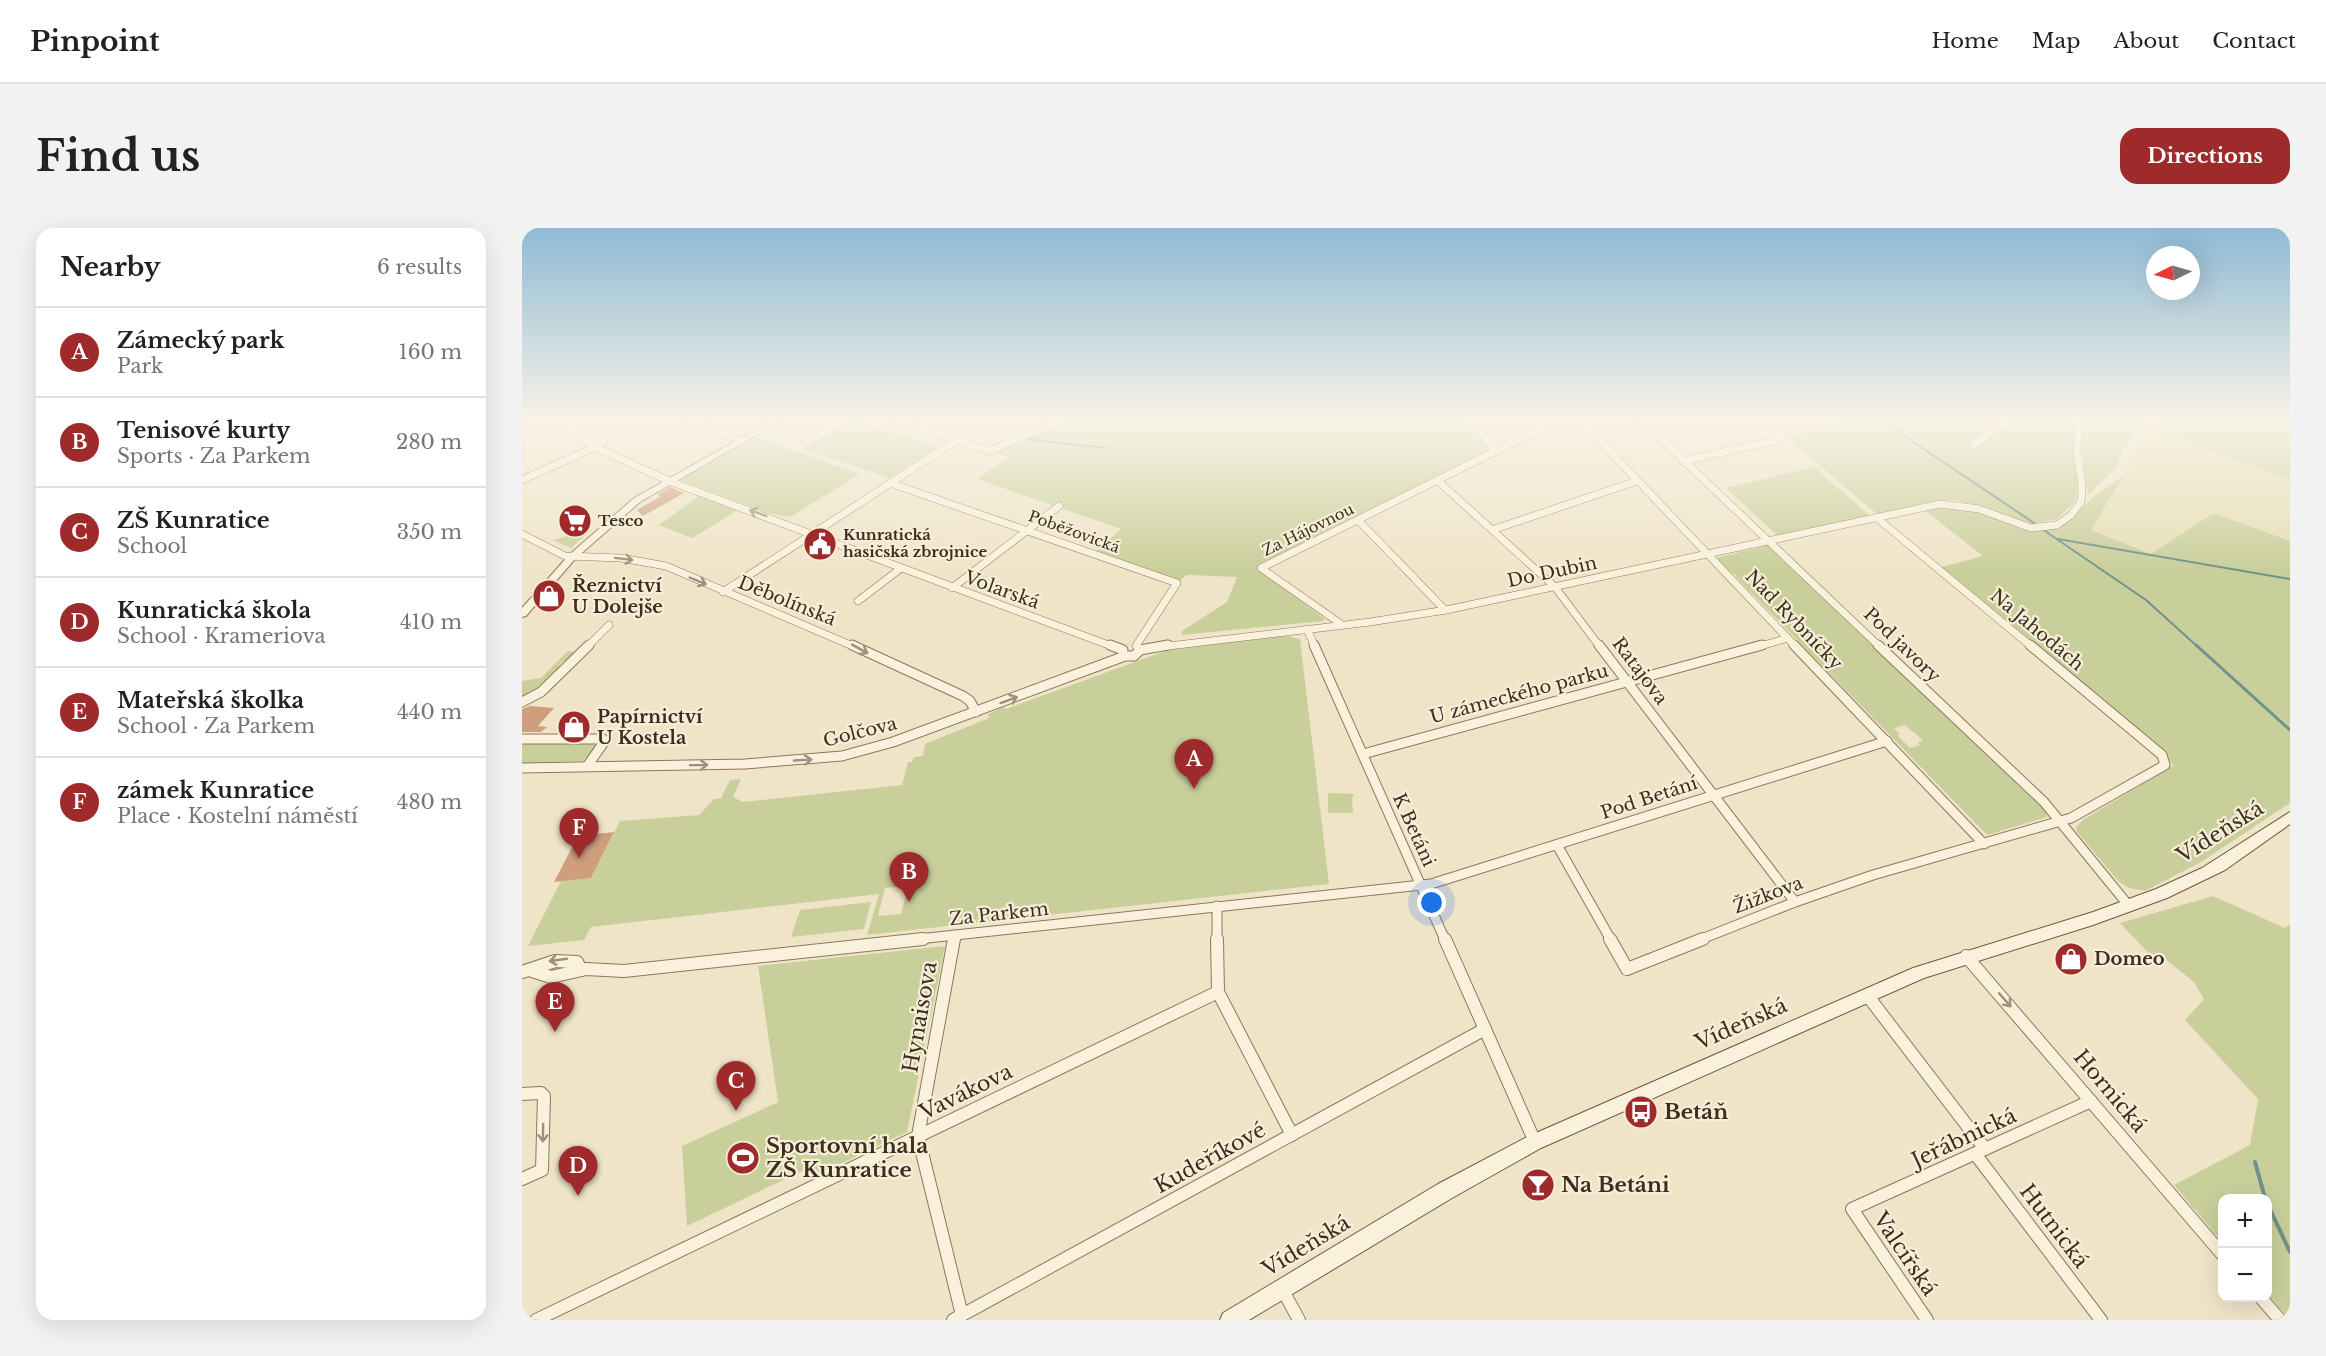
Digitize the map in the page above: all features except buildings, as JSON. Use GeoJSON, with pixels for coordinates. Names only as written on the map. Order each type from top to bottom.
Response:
{"type":"FeatureCollection","features":[{"type":"Feature","properties":{"kind":"main road","name":"Vídeňská"},"geometry":{"type":"LineString","coordinates":[[1230,1320],[1445,1191],[1535,1142],[1867,995],[1966,956],[2129,906],[2197,879],[2290,817]]}},
{"type":"Feature","properties":{"kind":"street"},"geometry":{"type":"LineString","coordinates":[[522,480],[544,470]]}},
{"type":"Feature","properties":{"kind":"street","name":"Volarská"},"geometry":{"type":"LineString","coordinates":[[645,470],[1124,653]]}},
{"type":"Feature","properties":{"kind":"street"},"geometry":{"type":"LineString","coordinates":[[522,614],[572,557],[624,510],[689,470]]}},
{"type":"Feature","properties":{"kind":"street"},"geometry":{"type":"LineString","coordinates":[[723,592],[910,470]]}},
{"type":"Feature","properties":{"kind":"street","name":"Za Hájovnou"},"geometry":{"type":"LineString","coordinates":[[1341,624],[1261,568],[1457,470]]}},
{"type":"Feature","properties":{"kind":"street","name":"Nad Rybníčky"},"geometry":{"type":"LineString","coordinates":[[1627,470],[1984,844]]}},
{"type":"Feature","properties":{"kind":"street","name":"Pod javory"},"geometry":{"type":"LineString","coordinates":[[1693,470],[1769,540],[2061,821],[2129,906]]}},
{"type":"Feature","properties":{"kind":"street"},"geometry":{"type":"LineString","coordinates":[[1769,540],[1940,504],[1955,504],[1979,509],[2037,529],[2047,528],[2065,520],[2081,502],[2080,470]]}},
{"type":"Feature","properties":{"kind":"street","name":"Ratajova"},"geometry":{"type":"LineString","coordinates":[[1437,480],[1555,587],[1795,902]]}},
{"type":"Feature","properties":{"kind":"street"},"geometry":{"type":"LineString","coordinates":[[1492,530],[1637,481]]}},
{"type":"Feature","properties":{"kind":"street","name":"Poběžovická"},"geometry":{"type":"LineString","coordinates":[[890,483],[1177,583],[1138,648]]}},
{"type":"Feature","properties":{"kind":"street"},"geometry":{"type":"LineString","coordinates":[[952,588],[1059,506]]}},
{"type":"Feature","properties":{"kind":"street","name":"Na Jahodách"},"geometry":{"type":"LineString","coordinates":[[1877,518],[2162,755],[2166,761],[2165,765],[2089,809],[2061,821]]}},
{"type":"Feature","properties":{"kind":"street"},"geometry":{"type":"LineString","coordinates":[[1358,520],[1445,610]]}},
{"type":"Feature","properties":{"kind":"street"},"geometry":{"type":"LineString","coordinates":[[522,534],[572,557]]}},
{"type":"Feature","properties":{"kind":"street","name":"Do Dubin"},"geometry":{"type":"LineString","coordinates":[[1307,629],[1445,610],[1769,540]]}},
{"type":"Feature","properties":{"kind":"street","name":"Děbolínská"},"geometry":{"type":"LineString","coordinates":[[572,557],[623,558],[666,566],[723,592],[860,647],[875,658],[963,696],[970,701],[976,712]]}},
{"type":"Feature","properties":{"kind":"street"},"geometry":{"type":"LineString","coordinates":[[858,601],[900,569]]}},
{"type":"Feature","properties":{"kind":"street"},"geometry":{"type":"LineString","coordinates":[[522,702],[541,692],[609,625]]}},
{"type":"Feature","properties":{"kind":"street"},"geometry":{"type":"LineString","coordinates":[[1138,648],[1307,629]]}},
{"type":"Feature","properties":{"kind":"street","name":"K Betáni"},"geometry":{"type":"LineString","coordinates":[[1307,629],[1535,1142]]}},
{"type":"Feature","properties":{"kind":"street","name":"U zámeckého parku"},"geometry":{"type":"LineString","coordinates":[[1363,754],[1788,638]]}},
{"type":"Feature","properties":{"kind":"street","name":"Golčova"},"geometry":{"type":"LineString","coordinates":[[522,768],[588,765],[745,764],[842,756],[893,742],[976,712],[1124,653],[1134,656],[1138,648]]}},
{"type":"Feature","properties":{"kind":"street"},"geometry":{"type":"LineString","coordinates":[[522,739],[603,739],[604,742],[588,765]]}},
{"type":"Feature","properties":{"kind":"street","name":"Pod Betání"},"geometry":{"type":"LineString","coordinates":[[1420,885],[1431,884],[1887,741]]}},
{"type":"Feature","properties":{"kind":"street","name":"Žižkova"},"geometry":{"type":"LineString","coordinates":[[1557,845],[1627,969],[1795,902],[1874,875],[2061,821]]}},
{"type":"Feature","properties":{"kind":"street","name":"Za Parkem"},"geometry":{"type":"LineString","coordinates":[[527,971],[558,978],[581,970],[624,970],[1420,885]]}},
{"type":"Feature","properties":{"kind":"street"},"geometry":{"type":"LineString","coordinates":[[1217,906],[1218,992],[1292,1135]]}},
{"type":"Feature","properties":{"kind":"street","name":"Hynaisova"},"geometry":{"type":"LineString","coordinates":[[955,935],[918,1137],[957,1318]]}},
{"type":"Feature","properties":{"kind":"street","name":"Hornická"},"geometry":{"type":"LineString","coordinates":[[1966,956],[2218,1248]]}},
{"type":"Feature","properties":{"kind":"street","name":"Za Parkem"},"geometry":{"type":"LineString","coordinates":[[527,971],[554,959],[567,958],[577,962],[581,970]]}},
{"type":"Feature","properties":{"kind":"street","name":"Vavákova"},"geometry":{"type":"LineString","coordinates":[[536,1320],[1218,992]]}},
{"type":"Feature","properties":{"kind":"street","name":"Hutnická"},"geometry":{"type":"LineString","coordinates":[[1867,995],[2102,1320]]}},
{"type":"Feature","properties":{"kind":"street","name":"Kudeříkové"},"geometry":{"type":"LineString","coordinates":[[957,1318],[1485,1029]]}},
{"type":"Feature","properties":{"kind":"street"},"geometry":{"type":"LineString","coordinates":[[522,1094],[541,1093],[544,1096],[542,1170],[522,1179]]}},
{"type":"Feature","properties":{"kind":"street","name":"Jeřábnická"},"geometry":{"type":"LineString","coordinates":[[1852,1209],[2091,1101]]}},
{"type":"Feature","properties":{"kind":"street","name":"Valcířská"},"geometry":{"type":"LineString","coordinates":[[1852,1209],[1927,1320]]}},
{"type":"Feature","properties":{"kind":"street"},"geometry":{"type":"LineString","coordinates":[[1282,1289],[1299,1320]]}},
{"type":"Feature","properties":{"kind":"street"},"geometry":{"type":"LineString","coordinates":[[2264,1302],[2280,1320]]}},
{"type":"Feature","properties":{"kind":"shaded area"},"geometry":{"type":"Polygon","coordinates":[[[2126,470],[2264,470],[2290,479],[2290,541],[2215,513],[2151,554],[2091,530],[2126,470]]]}},
{"type":"Feature","properties":{"kind":"green space"},"geometry":{"type":"Polygon","coordinates":[[[698,470],[849,470],[860,474],[790,517],[769,513],[682,481],[698,470]]]}},
{"type":"Feature","properties":{"kind":"green space"},"geometry":{"type":"Polygon","coordinates":[[[866,470],[903,470],[890,478],[866,470]]]}},
{"type":"Feature","properties":{"kind":"green space"},"geometry":{"type":"Polygon","coordinates":[[[991,470],[1458,470],[1258,570],[1325,619],[1323,621],[1182,635],[1182,631],[1227,602],[1237,577],[1187,575],[1177,583],[1093,554],[1121,529],[977,479],[991,470]]]}},
{"type":"Feature","properties":{"kind":"green space"},"geometry":{"type":"Polygon","coordinates":[[[1802,470],[1817,470],[1870,516],[1777,535],[1726,488],[1802,470]]]}},
{"type":"Feature","properties":{"kind":"green space"},"geometry":{"type":"Polygon","coordinates":[[[1825,470],[2076,470],[2078,484],[2075,502],[2057,519],[2030,524],[1959,501],[1938,500],[1877,514],[1825,470]]]}},
{"type":"Feature","properties":{"kind":"green space"},"geometry":{"type":"Polygon","coordinates":[[[2085,470],[2113,470],[2088,495],[2085,470]]]}},
{"type":"Feature","properties":{"kind":"green space"},"geometry":{"type":"Polygon","coordinates":[[[2264,470],[2290,470],[2290,479],[2264,470]]]}},
{"type":"Feature","properties":{"kind":"green space"},"geometry":{"type":"Polygon","coordinates":[[[2123,476],[2091,530],[2151,554],[2214,513],[2290,541],[2290,803],[2201,862],[2145,891],[2129,888],[2119,882],[2077,832],[2076,827],[2084,819],[2173,766],[2167,756],[1942,567],[1983,556],[1923,509],[1966,508],[2026,530],[2043,531],[2061,526],[2097,494],[2123,476]]]}},
{"type":"Feature","properties":{"kind":"green space"},"geometry":{"type":"Polygon","coordinates":[[[699,496],[738,510],[692,538],[659,525],[699,496]]]}},
{"type":"Feature","properties":{"kind":"green space"},"geometry":{"type":"Polygon","coordinates":[[[583,528],[592,529],[571,548],[552,540],[565,537],[583,528]]]}},
{"type":"Feature","properties":{"kind":"green space"},"geometry":{"type":"Polygon","coordinates":[[[1768,545],[2046,811],[2047,817],[1987,835],[1735,576],[1737,574],[1733,574],[1716,558],[1768,545]],[[1905,725],[1894,728],[1900,734],[1898,736],[1910,748],[1920,745],[1918,742],[1923,740],[1905,725]]]}},
{"type":"Feature","properties":{"kind":"green space"},"geometry":{"type":"Polygon","coordinates":[[[1286,636],[1300,639],[1329,884],[867,935],[879,894],[591,927],[584,940],[528,946],[561,881],[591,878],[620,821],[699,815],[714,799],[721,798],[730,780],[741,779],[733,797],[743,802],[902,785],[908,762],[912,762],[914,757],[923,756],[925,744],[989,718],[988,714],[1168,650],[1210,642],[1286,636]],[[908,886],[885,888],[878,916],[901,914],[908,886]]]}},
{"type":"Feature","properties":{"kind":"green space"},"geometry":{"type":"Polygon","coordinates":[[[568,651],[580,652],[571,661],[563,661],[558,666],[562,667],[549,676],[554,677],[528,695],[522,696],[522,681],[541,678],[568,651]]]}},
{"type":"Feature","properties":{"kind":"green space"},"geometry":{"type":"Polygon","coordinates":[[[591,743],[595,746],[583,761],[522,763],[522,744],[591,743]]]}},
{"type":"Feature","properties":{"kind":"green space"},"geometry":{"type":"Polygon","coordinates":[[[1328,794],[1354,794],[1353,813],[1328,813],[1328,794]]]}},
{"type":"Feature","properties":{"kind":"green space"},"geometry":{"type":"Polygon","coordinates":[[[2213,896],[2285,928],[2290,924],[2290,1320],[2272,1300],[2272,1194],[2218,1194],[2218,1237],[2174,1185],[2250,1145],[2258,1099],[2185,1020],[2204,999],[2194,982],[2165,959],[2155,960],[2120,923],[2213,896]]]}},
{"type":"Feature","properties":{"kind":"green space"},"geometry":{"type":"Polygon","coordinates":[[[871,902],[864,929],[791,937],[800,910],[871,902]]]}},
{"type":"Feature","properties":{"kind":"green space"},"geometry":{"type":"Polygon","coordinates":[[[945,946],[907,1132],[806,1180],[804,1170],[687,1226],[682,1146],[778,1102],[758,966],[945,946]]]}},
{"type":"Feature","properties":{"kind":"waterway"},"geometry":{"type":"LineString","coordinates":[[1955,470],[2037,525]]}},
{"type":"Feature","properties":{"kind":"waterway"},"geometry":{"type":"LineString","coordinates":[[2042,529],[2146,600],[2198,647]]}},
{"type":"Feature","properties":{"kind":"waterway"},"geometry":{"type":"LineString","coordinates":[[2058,539],[2290,579]]}},
{"type":"Feature","properties":{"kind":"waterway"},"geometry":{"type":"LineString","coordinates":[[2196,645],[2290,730]]}},
{"type":"Feature","properties":{"kind":"waterway"},"geometry":{"type":"LineString","coordinates":[[2255,1162],[2264,1194]]}},
{"type":"Feature","properties":{"kind":"waterway"},"geometry":{"type":"LineString","coordinates":[[2272,1214],[2290,1252]]}},
{"type":"Feature","properties":{"kind":"place","name":"Tesco"},"geometry":{"type":"Point","coordinates":[575,521]}},
{"type":"Feature","properties":{"kind":"place","name":"Kunratická hasičská zbrojnice"},"geometry":{"type":"Point","coordinates":[820,544]}},
{"type":"Feature","properties":{"kind":"place","name":"Řeznictví U Dolejše"},"geometry":{"type":"Point","coordinates":[549,596]}},
{"type":"Feature","properties":{"kind":"place","name":"Papírnictví U Kostela"},"geometry":{"type":"Point","coordinates":[574,727]}},
{"type":"Feature","properties":{"kind":"place","name":"Zámecký park"},"geometry":{"type":"Point","coordinates":[1194,789]}},
{"type":"Feature","properties":{"kind":"place","name":"zámek Kunratice"},"geometry":{"type":"Point","coordinates":[579,858]}},
{"type":"Feature","properties":{"kind":"place","name":"Tenisové kurty"},"geometry":{"type":"Point","coordinates":[909,902]}},
{"type":"Feature","properties":{"kind":"place","name":"Domeo"},"geometry":{"type":"Point","coordinates":[2071,959]}},
{"type":"Feature","properties":{"kind":"place","name":"Mateřská školka"},"geometry":{"type":"Point","coordinates":[555,1032]}},
{"type":"Feature","properties":{"kind":"place","name":"ZŠ Kunratice"},"geometry":{"type":"Point","coordinates":[736,1111]}},
{"type":"Feature","properties":{"kind":"place","name":"Betáň"},"geometry":{"type":"Point","coordinates":[1641,1112]}},
{"type":"Feature","properties":{"kind":"place","name":"Sportovní hala ZŠ Kunratice"},"geometry":{"type":"Point","coordinates":[743,1158]}},
{"type":"Feature","properties":{"kind":"place","name":"Na Betáni"},"geometry":{"type":"Point","coordinates":[1538,1185]}},
{"type":"Feature","properties":{"kind":"place","name":"Kunratická škola"},"geometry":{"type":"Point","coordinates":[578,1196]}}]}
